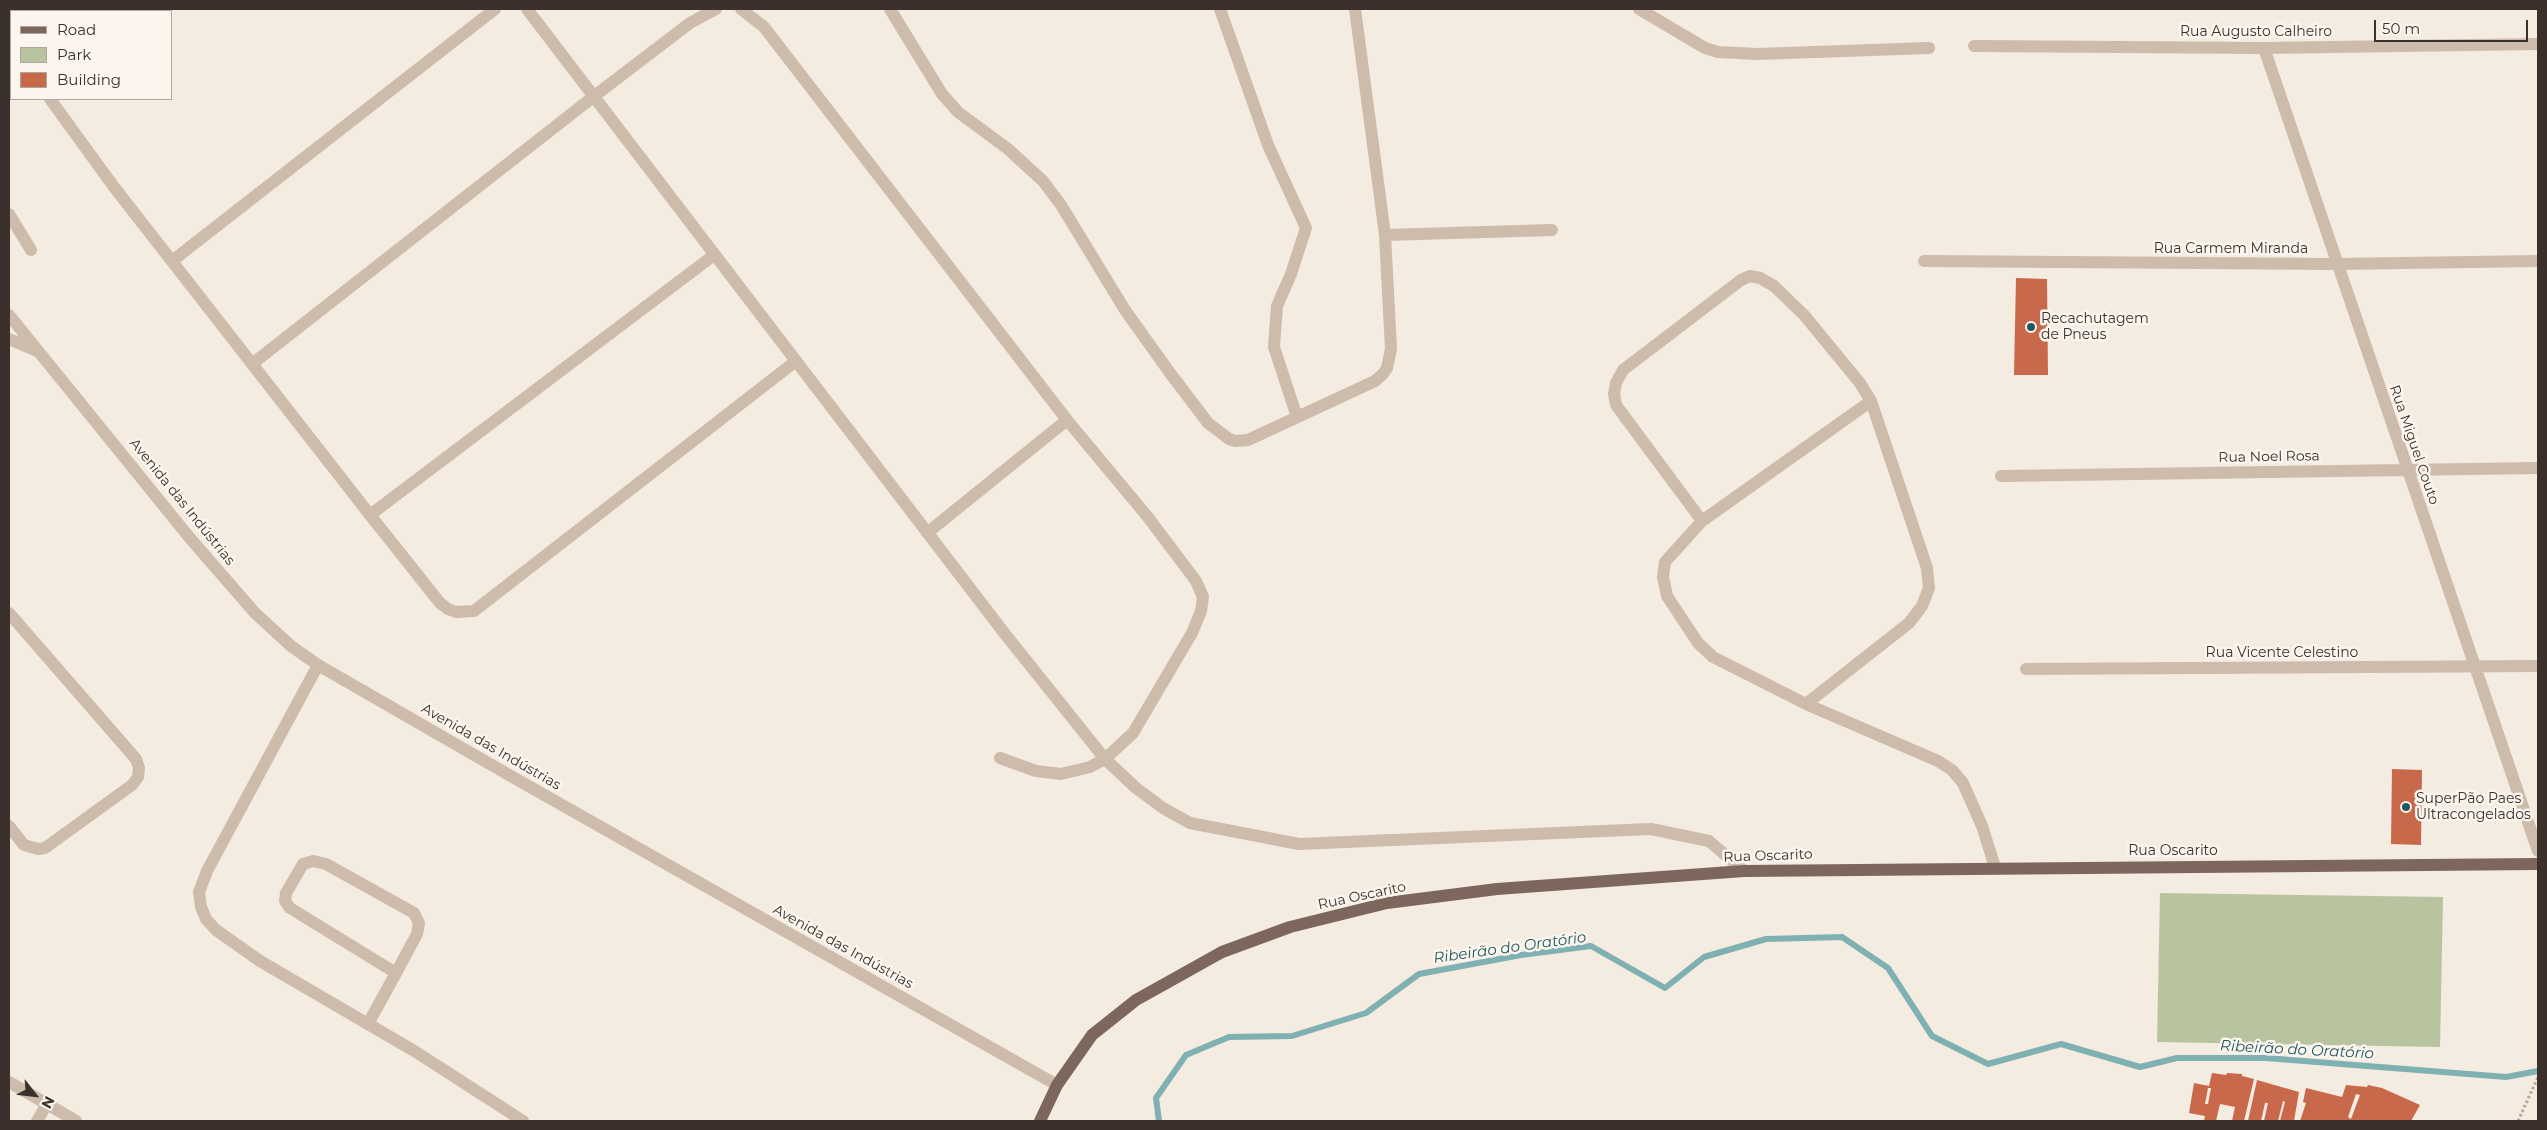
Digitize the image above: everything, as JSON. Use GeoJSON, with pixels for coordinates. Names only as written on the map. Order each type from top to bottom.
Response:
{"type":"FeatureCollection","features":[{"type":"Feature","properties":{"kind":"main road","name":"Rua Oscarito"},"geometry":{"type":"LineString","coordinates":[[1040,1121],[1057,1085],[1092,1035],[1136,1000],[1222,952],[1290,927],[1387,903],[1590,881],[1744,871],[1995,867],[2538,864]]}},
{"type":"Feature","properties":{"kind":"street"},"geometry":{"type":"LineString","coordinates":[[172,261],[495,9]]}},
{"type":"Feature","properties":{"kind":"street"},"geometry":{"type":"LineString","coordinates":[[527,9],[1005,634],[1105,759],[1142,793],[1163,808],[1190,822],[1299,844],[1651,829],[1709,841],[1744,871]]}},
{"type":"Feature","properties":{"kind":"street"},"geometry":{"type":"LineString","coordinates":[[252,364],[593,97],[690,23],[716,9]]}},
{"type":"Feature","properties":{"kind":"street"},"geometry":{"type":"LineString","coordinates":[[741,9],[764,27],[1067,420],[1147,516],[1196,582],[1204,597],[1201,611],[1192,633],[1133,733],[1105,759],[1077,772],[1061,774],[1036,770],[1000,758]]}},
{"type":"Feature","properties":{"kind":"street"},"geometry":{"type":"LineString","coordinates":[[890,9],[942,94],[958,112],[1008,149],[1043,181],[1061,205],[1126,310],[1208,423],[1229,439],[1241,441],[1375,381],[1388,368],[1391,349],[1385,235],[1355,9]]}},
{"type":"Feature","properties":{"kind":"street"},"geometry":{"type":"LineString","coordinates":[[1220,9],[1268,145],[1306,228],[1291,274],[1277,306],[1274,347],[1297,417]]}},
{"type":"Feature","properties":{"kind":"street"},"geometry":{"type":"LineString","coordinates":[[1639,9],[1705,48],[1718,52],[1757,54],[1929,48]]}},
{"type":"Feature","properties":{"kind":"street","name":"Rua Augusto Calheiro"},"geometry":{"type":"LineString","coordinates":[[1974,46],[2264,48],[2538,44]]}},
{"type":"Feature","properties":{"kind":"street","name":"Rua Miguel Couto"},"geometry":{"type":"LineString","coordinates":[[2264,48],[2538,851]]}},
{"type":"Feature","properties":{"kind":"street"},"geometry":{"type":"LineString","coordinates":[[51,100],[114,187],[440,604],[456,612],[474,611],[796,361]]}},
{"type":"Feature","properties":{"kind":"street"},"geometry":{"type":"LineString","coordinates":[[9,214],[31,250]]}},
{"type":"Feature","properties":{"kind":"street"},"geometry":{"type":"LineString","coordinates":[[1385,235],[1552,230]]}},
{"type":"Feature","properties":{"kind":"street"},"geometry":{"type":"LineString","coordinates":[[370,515],[714,254]]}},
{"type":"Feature","properties":{"kind":"street","name":"Rua Carmem Miranda"},"geometry":{"type":"LineString","coordinates":[[1924,261],[2338,264],[2538,261]]}},
{"type":"Feature","properties":{"kind":"street"},"geometry":{"type":"LineString","coordinates":[[1702,521],[1616,405],[1614,394],[1616,383],[1623,370],[1741,280],[1750,276],[1760,278],[1774,286],[1804,314],[1860,383],[1872,401],[1927,568],[1929,588],[1922,606],[1909,623],[1806,704]]}},
{"type":"Feature","properties":{"kind":"street","name":"Avenida das Indústrias"},"geometry":{"type":"LineString","coordinates":[[9,315],[189,537],[255,613],[291,646],[318,665],[1057,1085]]}},
{"type":"Feature","properties":{"kind":"street"},"geometry":{"type":"LineString","coordinates":[[9,339],[41,353]]}},
{"type":"Feature","properties":{"kind":"street"},"geometry":{"type":"LineString","coordinates":[[1872,401],[1702,521],[1665,562],[1663,577],[1667,596],[1698,643],[1713,657],[1806,704],[1938,761],[1952,770],[1963,783],[1982,826],[1995,867]]}},
{"type":"Feature","properties":{"kind":"street"},"geometry":{"type":"LineString","coordinates":[[928,533],[1067,420]]}},
{"type":"Feature","properties":{"kind":"street","name":"Rua Noel Rosa"},"geometry":{"type":"LineString","coordinates":[[2001,476],[2538,468]]}},
{"type":"Feature","properties":{"kind":"street"},"geometry":{"type":"LineString","coordinates":[[9,613],[136,760],[139,768],[138,777],[132,785],[45,848],[38,849],[24,845],[9,826]]}},
{"type":"Feature","properties":{"kind":"street"},"geometry":{"type":"LineString","coordinates":[[318,665],[207,871],[199,892],[200,907],[216,930],[246,951],[368,1024],[523,1121]]}},
{"type":"Feature","properties":{"kind":"street","name":"Rua Vicente Celestino"},"geometry":{"type":"LineString","coordinates":[[2026,669],[2538,666]]}},
{"type":"Feature","properties":{"kind":"street"},"geometry":{"type":"LineString","coordinates":[[368,1024],[396,973],[417,934],[419,923],[414,913],[326,864],[313,861],[304,864],[286,893],[285,901],[290,908],[396,973]]}},
{"type":"Feature","properties":{"kind":"street"},"geometry":{"type":"LineString","coordinates":[[9,1082],[76,1121]]}},
{"type":"Feature","properties":{"kind":"street"},"geometry":{"type":"LineString","coordinates":[[37,1121],[47,1104]]}},
{"type":"Feature","properties":{"kind":"path"},"geometry":{"type":"LineString","coordinates":[[2518,1121],[2538,1077]]}},
{"type":"Feature","properties":{"kind":"green space"},"geometry":{"type":"Polygon","coordinates":[[[2160,893],[2443,897],[2440,1047],[2157,1042],[2160,893]]]}},
{"type":"Feature","properties":{"kind":"building","name":"Recachutagem de Pneus"},"geometry":{"type":"Polygon","coordinates":[[[2016,278],[2047,279],[2048,375],[2014,375],[2016,278]]]}},
{"type":"Feature","properties":{"kind":"building","name":"SuperPão Paes Ultracongelados"},"geometry":{"type":"Polygon","coordinates":[[[2392,769],[2422,770],[2421,845],[2391,844],[2392,769]]]}},
{"type":"Feature","properties":{"kind":"building"},"geometry":{"type":"Polygon","coordinates":[[[2212,1073],[2226,1075],[2227,1073],[2242,1074],[2242,1076],[2254,1079],[2244,1121],[2232,1121],[2235,1107],[2220,1104],[2216,1121],[2204,1121],[2205,1116],[2189,1113],[2194,1083],[2209,1086],[2212,1073]],[[2208,1088],[2205,1104],[2208,1104],[2211,1088],[2208,1088]]]}},
{"type":"Feature","properties":{"kind":"building"},"geometry":{"type":"Polygon","coordinates":[[[2257,1080],[2299,1092],[2294,1121],[2280,1121],[2285,1102],[2283,1101],[2278,1121],[2264,1121],[2268,1103],[2265,1103],[2261,1121],[2248,1121],[2257,1080]]]}},
{"type":"Feature","properties":{"kind":"building"},"geometry":{"type":"Polygon","coordinates":[[[2346,1085],[2367,1087],[2368,1085],[2382,1088],[2420,1105],[2411,1121],[2300,1121],[2306,1103],[2303,1102],[2306,1088],[2342,1097],[2346,1085]],[[2356,1094],[2348,1117],[2351,1119],[2360,1095],[2356,1094]]]}},
{"type":"Feature","properties":{"kind":"waterway","name":"Ribeirão do Oratório"},"geometry":{"type":"LineString","coordinates":[[1159,1121],[1156,1098],[1186,1055],[1229,1037],[1292,1036],[1366,1013],[1419,974],[1521,955],[1591,946],[1665,988],[1704,957],[1766,939],[1842,937],[1888,968],[1932,1036],[1988,1064],[2061,1044],[2140,1067],[2177,1058],[2266,1058],[2506,1077],[2538,1071]]}},
{"type":"Feature","properties":{"kind":"place","name":"Recachutagem de Pneus"},"geometry":{"type":"Point","coordinates":[2031,327]}},
{"type":"Feature","properties":{"kind":"place","name":"SuperPão Paes Ultracongelados"},"geometry":{"type":"Point","coordinates":[2406,807]}}]}
